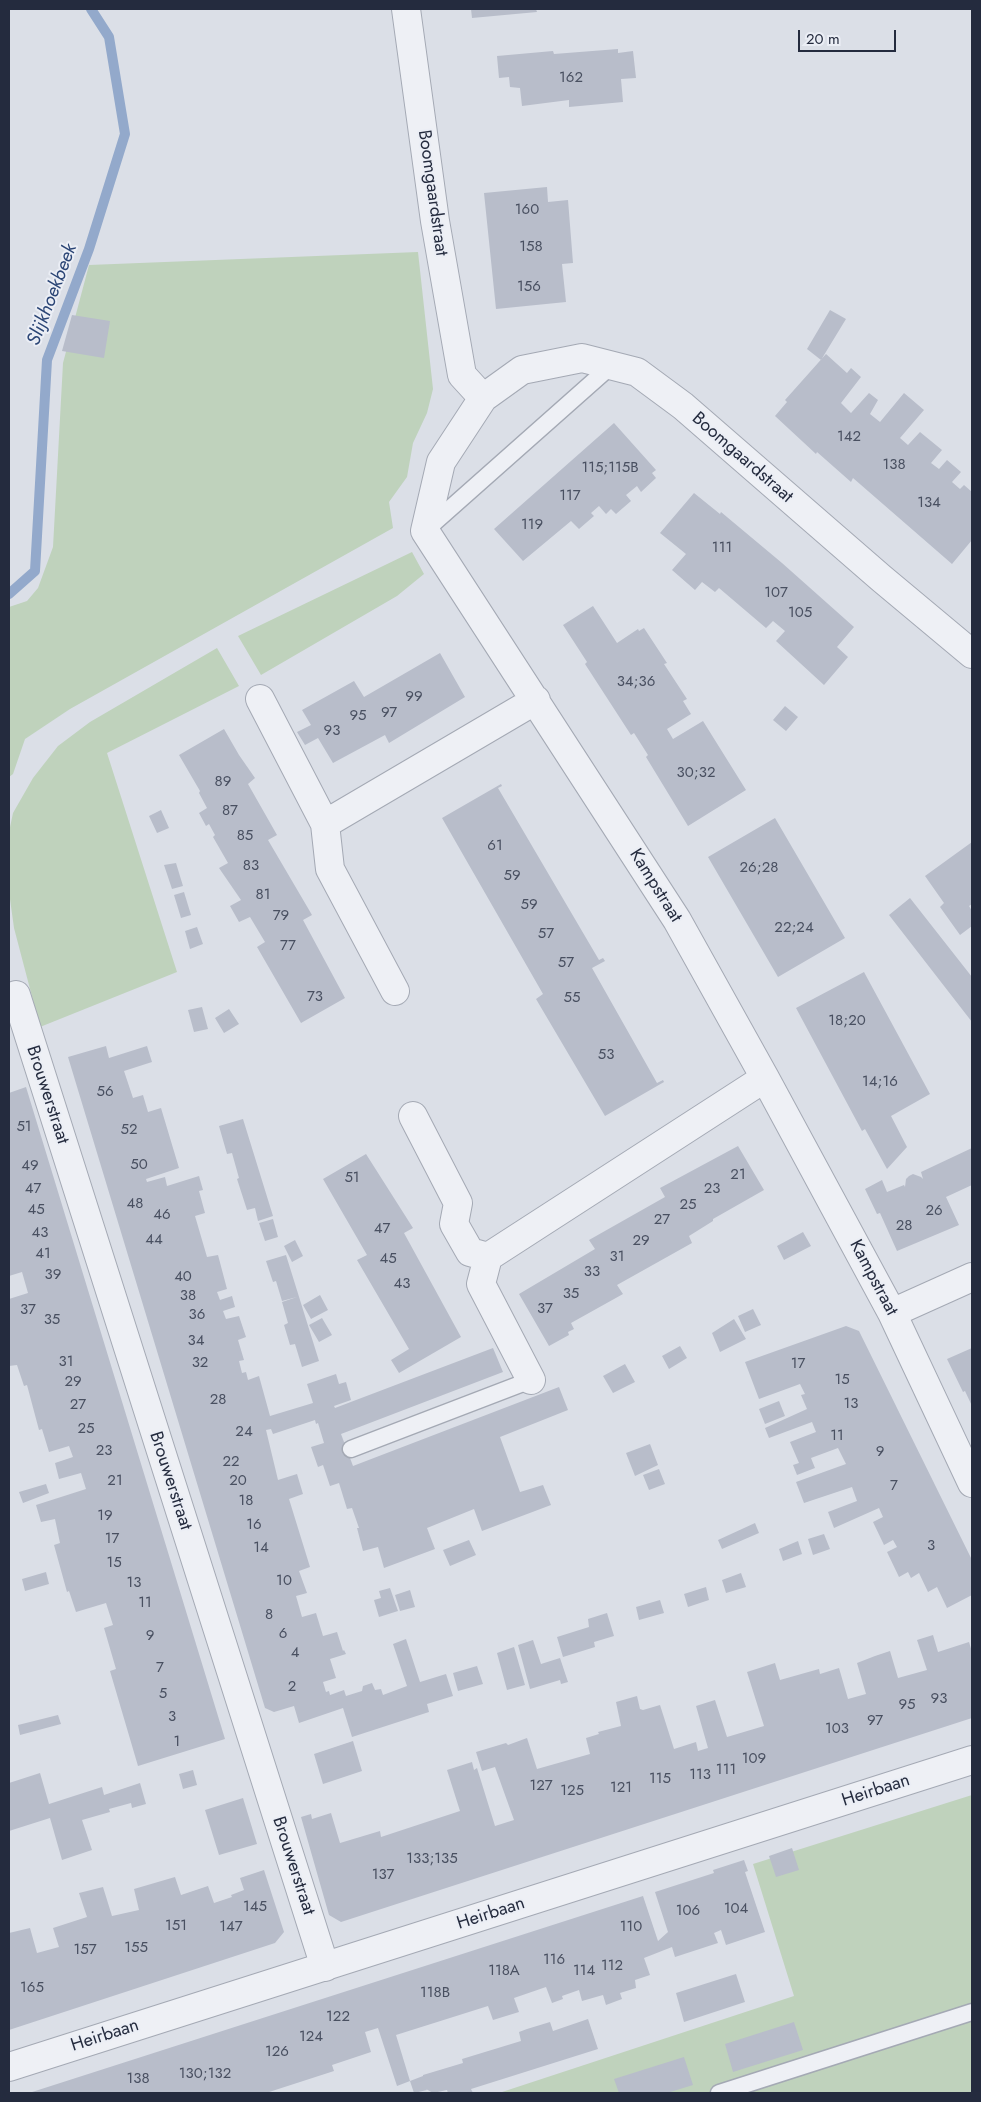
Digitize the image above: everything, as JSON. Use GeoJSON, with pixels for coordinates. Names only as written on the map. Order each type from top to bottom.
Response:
{"type":"FeatureCollection","features":[{"type":"Feature","properties":{"kind":"street","name":"Boomgaardstraat"},"geometry":{"type":"LineString","coordinates":[[406,9],[435,221],[462,375],[483,398]]}},
{"type":"Feature","properties":{"kind":"street","name":"Boomgaardstraat"},"geometry":{"type":"LineString","coordinates":[[425,530],[441,462],[483,398],[522,370],[582,358],[637,372],[683,406],[881,578],[972,654]]}},
{"type":"Feature","properties":{"kind":"street","name":"Kampstraat"},"geometry":{"type":"LineString","coordinates":[[425,530],[677,920],[892,1313],[972,1483]]}},
{"type":"Feature","properties":{"kind":"street"},"geometry":{"type":"LineString","coordinates":[[260,699],[325,824],[330,869],[395,991]]}},
{"type":"Feature","properties":{"kind":"street"},"geometry":{"type":"LineString","coordinates":[[325,824],[536,700]]}},
{"type":"Feature","properties":{"kind":"street","name":"Brouwerstraat"},"geometry":{"type":"LineString","coordinates":[[16,994],[325,1967]]}},
{"type":"Feature","properties":{"kind":"street"},"geometry":{"type":"LineString","coordinates":[[531,1380],[481,1284],[488,1257],[765,1078]]}},
{"type":"Feature","properties":{"kind":"street"},"geometry":{"type":"LineString","coordinates":[[413,1116],[458,1203],[454,1224],[470,1252],[488,1257]]}},
{"type":"Feature","properties":{"kind":"street"},"geometry":{"type":"LineString","coordinates":[[892,1313],[972,1277]]}},
{"type":"Feature","properties":{"kind":"street","name":"Heirbaan"},"geometry":{"type":"LineString","coordinates":[[9,2067],[972,1760]]}},
{"type":"Feature","properties":{"kind":"lane"},"geometry":{"type":"LineString","coordinates":[[425,530],[612,365]]}},
{"type":"Feature","properties":{"kind":"lane"},"geometry":{"type":"LineString","coordinates":[[352,1449],[531,1380]]}},
{"type":"Feature","properties":{"kind":"lane"},"geometry":{"type":"LineString","coordinates":[[719,2093],[972,2012]]}},
{"type":"Feature","properties":{"kind":"green space"},"geometry":{"type":"Polygon","coordinates":[[[418,252],[433,389],[427,413],[413,443],[407,477],[389,502],[393,528],[70,709],[25,739],[13,774],[9,777],[9,607],[27,601],[38,588],[53,547],[63,363],[89,265],[418,252]]]}},
{"type":"Feature","properties":{"kind":"green space"},"geometry":{"type":"Polygon","coordinates":[[[412,552],[424,574],[397,596],[261,675],[238,636],[412,552]]]}},
{"type":"Feature","properties":{"kind":"green space"},"geometry":{"type":"Polygon","coordinates":[[[217,648],[239,686],[107,753],[177,972],[40,1027],[14,928],[9,892],[9,832],[13,813],[33,778],[58,746],[90,722],[217,648]]]}},
{"type":"Feature","properties":{"kind":"green space"},"geometry":{"type":"Polygon","coordinates":[[[972,1795],[972,2093],[499,2093],[794,1996],[753,1864],[972,1795]]]}},
{"type":"Feature","properties":{"kind":"building"},"geometry":{"type":"Polygon","coordinates":[[[471,9],[536,9],[537,12],[472,18],[471,9]]]}},
{"type":"Feature","properties":{"kind":"building"},"geometry":{"type":"Polygon","coordinates":[[[618,49],[618,53],[633,51],[636,78],[621,79],[623,102],[569,107],[569,100],[522,106],[520,88],[510,87],[509,77],[499,78],[497,56],[553,51],[554,54],[618,49]]]}},
{"type":"Feature","properties":{"kind":"building"},"geometry":{"type":"Polygon","coordinates":[[[547,187],[548,202],[568,200],[573,263],[562,264],[566,302],[496,309],[484,193],[547,187]]]}},
{"type":"Feature","properties":{"kind":"building"},"geometry":{"type":"Polygon","coordinates":[[[830,310],[846,319],[821,360],[807,349],[830,310]]]}},
{"type":"Feature","properties":{"kind":"building"},"geometry":{"type":"Polygon","coordinates":[[[72,315],[110,321],[104,358],[62,351],[72,315]]]}},
{"type":"Feature","properties":{"kind":"building"},"geometry":{"type":"Polygon","coordinates":[[[826,354],[847,373],[851,368],[861,377],[841,403],[851,413],[869,393],[878,400],[870,414],[880,422],[904,393],[924,410],[900,438],[908,445],[920,432],[942,450],[931,463],[939,469],[947,460],[961,472],[952,482],[960,489],[964,485],[972,492],[972,540],[952,564],[853,478],[851,482],[817,452],[816,454],[775,416],[787,402],[785,400],[826,354]]]}},
{"type":"Feature","properties":{"kind":"building"},"geometry":{"type":"Polygon","coordinates":[[[614,423],[656,470],[652,473],[656,478],[641,492],[637,486],[626,495],[631,501],[616,514],[611,509],[606,514],[599,506],[591,513],[594,516],[579,529],[571,521],[523,561],[494,529],[614,423]]]}},
{"type":"Feature","properties":{"kind":"building"},"geometry":{"type":"Polygon","coordinates":[[[694,493],[720,514],[721,512],[782,563],[854,627],[837,647],[848,657],[824,685],[776,641],[785,631],[773,621],[766,628],[719,588],[715,592],[702,582],[695,590],[672,570],[686,554],[660,533],[694,493]]]}},
{"type":"Feature","properties":{"kind":"building"},"geometry":{"type":"Polygon","coordinates":[[[593,606],[617,643],[638,629],[639,631],[644,628],[667,663],[664,664],[687,699],[683,701],[691,714],[667,729],[673,739],[703,721],[746,790],[688,826],[646,757],[648,755],[634,733],[631,735],[585,664],[587,662],[563,625],[593,606]]]}},
{"type":"Feature","properties":{"kind":"building"},"geometry":{"type":"Polygon","coordinates":[[[440,653],[465,697],[389,743],[385,735],[333,763],[318,738],[305,745],[297,732],[311,725],[302,710],[354,681],[364,697],[440,653]]]}},
{"type":"Feature","properties":{"kind":"building"},"geometry":{"type":"Polygon","coordinates":[[[785,706],[798,717],[786,731],[773,720],[785,706]]]}},
{"type":"Feature","properties":{"kind":"building"},"geometry":{"type":"Polygon","coordinates":[[[224,729],[255,778],[248,784],[277,835],[268,840],[312,915],[303,920],[345,998],[301,1023],[257,947],[265,942],[250,917],[239,922],[230,906],[241,900],[219,868],[228,863],[213,837],[215,835],[209,824],[206,826],[199,813],[207,808],[199,793],[200,791],[179,755],[224,729]]]}},
{"type":"Feature","properties":{"kind":"building"},"geometry":{"type":"Polygon","coordinates":[[[501,784],[502,786],[498,788],[599,960],[603,958],[605,961],[592,968],[657,1083],[663,1080],[664,1082],[605,1116],[536,999],[543,994],[442,818],[501,784]]]}},
{"type":"Feature","properties":{"kind":"building"},"geometry":{"type":"Polygon","coordinates":[[[161,810],[169,828],[157,833],[149,816],[161,810]]]}},
{"type":"Feature","properties":{"kind":"building"},"geometry":{"type":"Polygon","coordinates":[[[775,818],[845,938],[778,977],[708,857],[775,818]]]}},
{"type":"Feature","properties":{"kind":"building"},"geometry":{"type":"Polygon","coordinates":[[[972,842],[972,904],[969,906],[972,911],[972,926],[960,935],[940,907],[944,903],[925,876],[972,842]]]}},
{"type":"Feature","properties":{"kind":"building"},"geometry":{"type":"Polygon","coordinates":[[[176,863],[183,886],[172,889],[164,865],[176,863]]]}},
{"type":"Feature","properties":{"kind":"building"},"geometry":{"type":"Polygon","coordinates":[[[184,892],[191,915],[181,918],[174,895],[184,892]]]}},
{"type":"Feature","properties":{"kind":"building"},"geometry":{"type":"Polygon","coordinates":[[[910,898],[972,977],[972,1022],[889,915],[910,898]]]}},
{"type":"Feature","properties":{"kind":"building"},"geometry":{"type":"Polygon","coordinates":[[[197,927],[203,944],[190,949],[185,931],[197,927]]]}},
{"type":"Feature","properties":{"kind":"building"},"geometry":{"type":"Polygon","coordinates":[[[864,972],[930,1094],[891,1116],[907,1147],[887,1169],[865,1129],[862,1131],[796,1008],[864,972]]]}},
{"type":"Feature","properties":{"kind":"building"},"geometry":{"type":"Polygon","coordinates":[[[202,1007],[208,1029],[194,1032],[188,1010],[202,1007]]]}},
{"type":"Feature","properties":{"kind":"building"},"geometry":{"type":"Polygon","coordinates":[[[229,1009],[239,1024],[224,1033],[215,1018],[229,1009]]]}},
{"type":"Feature","properties":{"kind":"building"},"geometry":{"type":"Polygon","coordinates":[[[106,1046],[109,1058],[147,1046],[152,1062],[124,1071],[133,1098],[143,1095],[148,1112],[161,1108],[179,1168],[146,1179],[147,1182],[165,1177],[167,1186],[199,1176],[203,1190],[199,1191],[205,1213],[195,1216],[207,1257],[218,1255],[227,1289],[217,1292],[220,1300],[232,1296],[235,1307],[223,1311],[226,1319],[239,1316],[246,1337],[238,1340],[244,1360],[239,1361],[242,1373],[246,1372],[248,1380],[259,1376],[270,1416],[313,1403],[307,1384],[336,1374],[339,1384],[346,1382],[351,1400],[334,1406],[335,1408],[493,1348],[503,1372],[341,1434],[353,1466],[559,1387],[568,1410],[500,1437],[520,1492],[543,1485],[551,1505],[482,1531],[474,1509],[427,1528],[435,1549],[384,1568],[378,1547],[363,1551],[357,1528],[359,1528],[352,1508],[347,1509],[339,1483],[330,1486],[323,1465],[318,1467],[311,1447],[324,1443],[318,1423],[316,1424],[315,1420],[273,1434],[271,1429],[266,1430],[278,1480],[297,1474],[303,1494],[289,1499],[310,1567],[299,1571],[307,1593],[296,1596],[302,1617],[316,1613],[323,1636],[337,1632],[343,1651],[346,1654],[330,1659],[336,1678],[323,1682],[326,1692],[329,1691],[330,1695],[344,1690],[346,1696],[362,1691],[363,1686],[372,1683],[375,1690],[381,1689],[383,1695],[407,1686],[393,1644],[406,1639],[420,1682],[446,1674],[453,1696],[427,1704],[429,1712],[352,1737],[343,1708],[299,1723],[294,1706],[274,1712],[265,1708],[68,1057],[106,1046]]]}},
{"type":"Feature","properties":{"kind":"building"},"geometry":{"type":"Polygon","coordinates":[[[26,1087],[225,1739],[138,1766],[110,1671],[116,1669],[104,1628],[113,1625],[106,1603],[76,1612],[69,1591],[67,1592],[54,1545],[60,1543],[55,1519],[41,1522],[36,1505],[86,1489],[81,1473],[59,1479],[55,1463],[73,1457],[69,1446],[49,1452],[42,1429],[39,1430],[27,1385],[24,1386],[17,1365],[9,1366],[9,1299],[28,1293],[22,1272],[9,1276],[9,1093],[26,1087]]]}},
{"type":"Feature","properties":{"kind":"building"},"geometry":{"type":"Polygon","coordinates":[[[243,1119],[273,1216],[258,1221],[255,1208],[247,1210],[237,1179],[239,1178],[232,1153],[227,1154],[219,1126],[243,1119]]]}},
{"type":"Feature","properties":{"kind":"building"},"geometry":{"type":"Polygon","coordinates":[[[738,1146],[764,1190],[713,1219],[713,1221],[689,1236],[692,1243],[617,1285],[623,1294],[571,1323],[574,1329],[568,1332],[569,1335],[549,1346],[519,1294],[595,1249],[589,1240],[665,1197],[660,1188],[738,1146]]]}},
{"type":"Feature","properties":{"kind":"building"},"geometry":{"type":"Polygon","coordinates":[[[972,1148],[972,1185],[946,1197],[959,1225],[897,1251],[880,1213],[877,1214],[865,1189],[882,1180],[887,1192],[904,1185],[905,1187],[906,1179],[909,1176],[913,1174],[923,1179],[921,1172],[972,1148]]]}},
{"type":"Feature","properties":{"kind":"building"},"geometry":{"type":"Polygon","coordinates":[[[366,1154],[413,1228],[404,1233],[461,1337],[399,1373],[391,1360],[409,1349],[357,1260],[367,1255],[323,1179],[366,1154]]]}},
{"type":"Feature","properties":{"kind":"building"},"geometry":{"type":"Polygon","coordinates":[[[273,1219],[278,1237],[265,1241],[259,1223],[273,1219]]]}},
{"type":"Feature","properties":{"kind":"building"},"geometry":{"type":"Polygon","coordinates":[[[803,1232],[811,1246],[784,1260],[777,1246],[803,1232]]]}},
{"type":"Feature","properties":{"kind":"building"},"geometry":{"type":"Polygon","coordinates":[[[295,1240],[303,1256],[292,1262],[284,1246],[295,1240]]]}},
{"type":"Feature","properties":{"kind":"building"},"geometry":{"type":"Polygon","coordinates":[[[286,1255],[319,1361],[302,1367],[295,1344],[290,1345],[284,1325],[288,1323],[282,1302],[297,1297],[282,1301],[276,1281],[273,1282],[266,1261],[286,1255]]]}},
{"type":"Feature","properties":{"kind":"building"},"geometry":{"type":"Polygon","coordinates":[[[320,1295],[328,1310],[311,1319],[303,1305],[320,1295]]]}},
{"type":"Feature","properties":{"kind":"building"},"geometry":{"type":"Polygon","coordinates":[[[753,1309],[761,1325],[745,1332],[738,1316],[753,1309]]]}},
{"type":"Feature","properties":{"kind":"building"},"geometry":{"type":"Polygon","coordinates":[[[322,1318],[332,1335],[319,1342],[309,1325],[322,1318]]]}},
{"type":"Feature","properties":{"kind":"building"},"geometry":{"type":"Polygon","coordinates":[[[734,1319],[746,1339],[720,1352],[712,1333],[734,1319]]]}},
{"type":"Feature","properties":{"kind":"building"},"geometry":{"type":"Polygon","coordinates":[[[846,1326],[859,1331],[972,1560],[972,1595],[947,1608],[937,1587],[928,1592],[919,1573],[911,1578],[908,1572],[899,1577],[887,1552],[897,1547],[893,1540],[884,1545],[873,1522],[883,1517],[879,1508],[834,1528],[828,1512],[857,1501],[852,1487],[804,1503],[796,1482],[846,1464],[838,1448],[811,1458],[815,1468],[797,1475],[793,1465],[799,1463],[790,1442],[816,1432],[812,1422],[769,1438],[765,1428],[807,1409],[801,1395],[805,1394],[800,1384],[759,1399],[745,1362],[846,1326]]]}},
{"type":"Feature","properties":{"kind":"building"},"geometry":{"type":"Polygon","coordinates":[[[680,1346],[687,1358],[669,1369],[662,1356],[680,1346]]]}},
{"type":"Feature","properties":{"kind":"building"},"geometry":{"type":"Polygon","coordinates":[[[972,1348],[972,1406],[947,1359],[972,1348]]]}},
{"type":"Feature","properties":{"kind":"building"},"geometry":{"type":"Polygon","coordinates":[[[625,1364],[635,1382],[613,1393],[603,1376],[625,1364]]]}},
{"type":"Feature","properties":{"kind":"building"},"geometry":{"type":"Polygon","coordinates":[[[779,1401],[785,1416],[765,1424],[759,1409],[779,1401]]]}},
{"type":"Feature","properties":{"kind":"building"},"geometry":{"type":"Polygon","coordinates":[[[650,1444],[658,1465],[635,1476],[626,1453],[650,1444]]]}},
{"type":"Feature","properties":{"kind":"building"},"geometry":{"type":"Polygon","coordinates":[[[659,1469],[665,1484],[649,1490],[643,1475],[659,1469]]]}},
{"type":"Feature","properties":{"kind":"building"},"geometry":{"type":"Polygon","coordinates":[[[46,1484],[49,1493],[23,1503],[19,1492],[46,1484]]]}},
{"type":"Feature","properties":{"kind":"building"},"geometry":{"type":"Polygon","coordinates":[[[755,1523],[759,1533],[722,1549],[718,1540],[755,1523]]]}},
{"type":"Feature","properties":{"kind":"building"},"geometry":{"type":"Polygon","coordinates":[[[824,1534],[830,1549],[813,1555],[808,1539],[824,1534]]]}},
{"type":"Feature","properties":{"kind":"building"},"geometry":{"type":"Polygon","coordinates":[[[469,1540],[476,1555],[450,1566],[443,1550],[469,1540]]]}},
{"type":"Feature","properties":{"kind":"building"},"geometry":{"type":"Polygon","coordinates":[[[798,1541],[802,1554],[783,1561],[779,1549],[798,1541]]]}},
{"type":"Feature","properties":{"kind":"building"},"geometry":{"type":"Polygon","coordinates":[[[46,1572],[49,1584],[25,1591],[22,1579],[46,1572]]]}},
{"type":"Feature","properties":{"kind":"building"},"geometry":{"type":"Polygon","coordinates":[[[741,1573],[746,1587],[726,1593],[722,1580],[741,1573]]]}},
{"type":"Feature","properties":{"kind":"building"},"geometry":{"type":"Polygon","coordinates":[[[706,1587],[709,1600],[688,1607],[684,1594],[706,1587]]]}},
{"type":"Feature","properties":{"kind":"building"},"geometry":{"type":"Polygon","coordinates":[[[390,1588],[398,1611],[379,1617],[374,1600],[381,1598],[379,1591],[390,1588]]]}},
{"type":"Feature","properties":{"kind":"building"},"geometry":{"type":"Polygon","coordinates":[[[410,1590],[415,1607],[400,1611],[395,1595],[410,1590]]]}},
{"type":"Feature","properties":{"kind":"building"},"geometry":{"type":"Polygon","coordinates":[[[660,1600],[664,1613],[639,1620],[636,1607],[660,1600]]]}},
{"type":"Feature","properties":{"kind":"building"},"geometry":{"type":"Polygon","coordinates":[[[607,1613],[614,1636],[594,1642],[595,1647],[563,1657],[557,1637],[589,1627],[588,1619],[607,1613]]]}},
{"type":"Feature","properties":{"kind":"building"},"geometry":{"type":"Polygon","coordinates":[[[933,1635],[938,1652],[969,1642],[972,1652],[972,1718],[341,1922],[329,1915],[301,1817],[311,1814],[312,1819],[331,1813],[340,1843],[380,1831],[381,1837],[460,1811],[447,1770],[472,1762],[474,1770],[477,1768],[495,1826],[514,1820],[495,1767],[482,1771],[476,1752],[506,1743],[508,1745],[527,1738],[537,1769],[590,1754],[586,1738],[599,1734],[598,1732],[621,1726],[616,1702],[637,1696],[640,1709],[643,1710],[660,1705],[674,1749],[696,1742],[698,1751],[708,1748],[696,1706],[715,1700],[727,1737],[764,1726],[747,1672],[775,1663],[780,1680],[819,1669],[820,1674],[839,1668],[848,1699],[866,1694],[857,1663],[875,1656],[890,1651],[898,1678],[927,1670],[917,1640],[933,1635]]]}},
{"type":"Feature","properties":{"kind":"building"},"geometry":{"type":"Polygon","coordinates":[[[533,1640],[541,1664],[560,1658],[568,1682],[561,1684],[560,1680],[530,1689],[518,1645],[533,1640]]]}},
{"type":"Feature","properties":{"kind":"building"},"geometry":{"type":"Polygon","coordinates":[[[514,1647],[525,1685],[507,1690],[497,1653],[514,1647]]]}},
{"type":"Feature","properties":{"kind":"building"},"geometry":{"type":"Polygon","coordinates":[[[477,1666],[483,1684],[458,1691],[453,1673],[477,1666]]]}},
{"type":"Feature","properties":{"kind":"building"},"geometry":{"type":"Polygon","coordinates":[[[58,1715],[61,1724],[20,1735],[18,1725],[58,1715]]]}},
{"type":"Feature","properties":{"kind":"building"},"geometry":{"type":"Polygon","coordinates":[[[353,1741],[362,1771],[323,1784],[314,1754],[353,1741]]]}},
{"type":"Feature","properties":{"kind":"building"},"geometry":{"type":"Polygon","coordinates":[[[193,1770],[197,1785],[183,1789],[179,1774],[193,1770]]]}},
{"type":"Feature","properties":{"kind":"building"},"geometry":{"type":"Polygon","coordinates":[[[40,1773],[49,1804],[102,1787],[104,1795],[140,1783],[146,1804],[132,1808],[131,1803],[109,1809],[110,1812],[82,1820],[92,1850],[62,1860],[50,1818],[9,1831],[9,1783],[40,1773]]]}},
{"type":"Feature","properties":{"kind":"building"},"geometry":{"type":"Polygon","coordinates":[[[243,1798],[257,1844],[219,1855],[205,1810],[243,1798]]]}},
{"type":"Feature","properties":{"kind":"building"},"geometry":{"type":"Polygon","coordinates":[[[792,1848],[799,1870],[776,1877],[769,1856],[792,1848]]]}},
{"type":"Feature","properties":{"kind":"building"},"geometry":{"type":"Polygon","coordinates":[[[744,1860],[748,1871],[745,1872],[765,1932],[726,1945],[721,1930],[714,1933],[718,1943],[675,1957],[672,1947],[644,1958],[650,1975],[635,1980],[636,1988],[620,1993],[622,1999],[606,2005],[603,1995],[582,2001],[579,1990],[562,1996],[563,1999],[552,2003],[546,1987],[514,1998],[519,2012],[493,2020],[488,2006],[396,2035],[410,2081],[397,2086],[378,2028],[365,2032],[371,2052],[332,2065],[334,2071],[266,2093],[29,2093],[643,1896],[658,1941],[668,1932],[655,1892],[714,1873],[713,1870],[744,1860]]]}},
{"type":"Feature","properties":{"kind":"building"},"geometry":{"type":"Polygon","coordinates":[[[264,1870],[284,1932],[275,1943],[9,2030],[9,1933],[30,1928],[37,1953],[59,1947],[53,1928],[87,1917],[79,1893],[103,1887],[112,1916],[139,1910],[134,1889],[175,1877],[181,1895],[208,1886],[214,1903],[232,1897],[231,1895],[244,1890],[240,1878],[264,1870]]]}},
{"type":"Feature","properties":{"kind":"building"},"geometry":{"type":"Polygon","coordinates":[[[736,1974],[745,2002],[684,2022],[676,1993],[736,1974]]]}},
{"type":"Feature","properties":{"kind":"building"},"geometry":{"type":"Polygon","coordinates":[[[588,2019],[598,2049],[471,2089],[473,2093],[448,2093],[447,2090],[433,2093],[426,2089],[414,2093],[410,2081],[423,2075],[463,2063],[462,2059],[521,2041],[519,2032],[550,2022],[553,2031],[588,2019]]]}},
{"type":"Feature","properties":{"kind":"building"},"geometry":{"type":"Polygon","coordinates":[[[794,2022],[803,2050],[733,2072],[725,2044],[794,2022]]]}},
{"type":"Feature","properties":{"kind":"building"},"geometry":{"type":"Polygon","coordinates":[[[684,2057],[693,2085],[667,2093],[619,2093],[614,2079],[684,2057]]]}},
{"type":"Feature","properties":{"kind":"waterway","name":"Slijkhoekbeek"},"geometry":{"type":"LineString","coordinates":[[9,594],[35,571],[47,360],[89,249],[125,134],[109,37],[91,9]]}}]}
